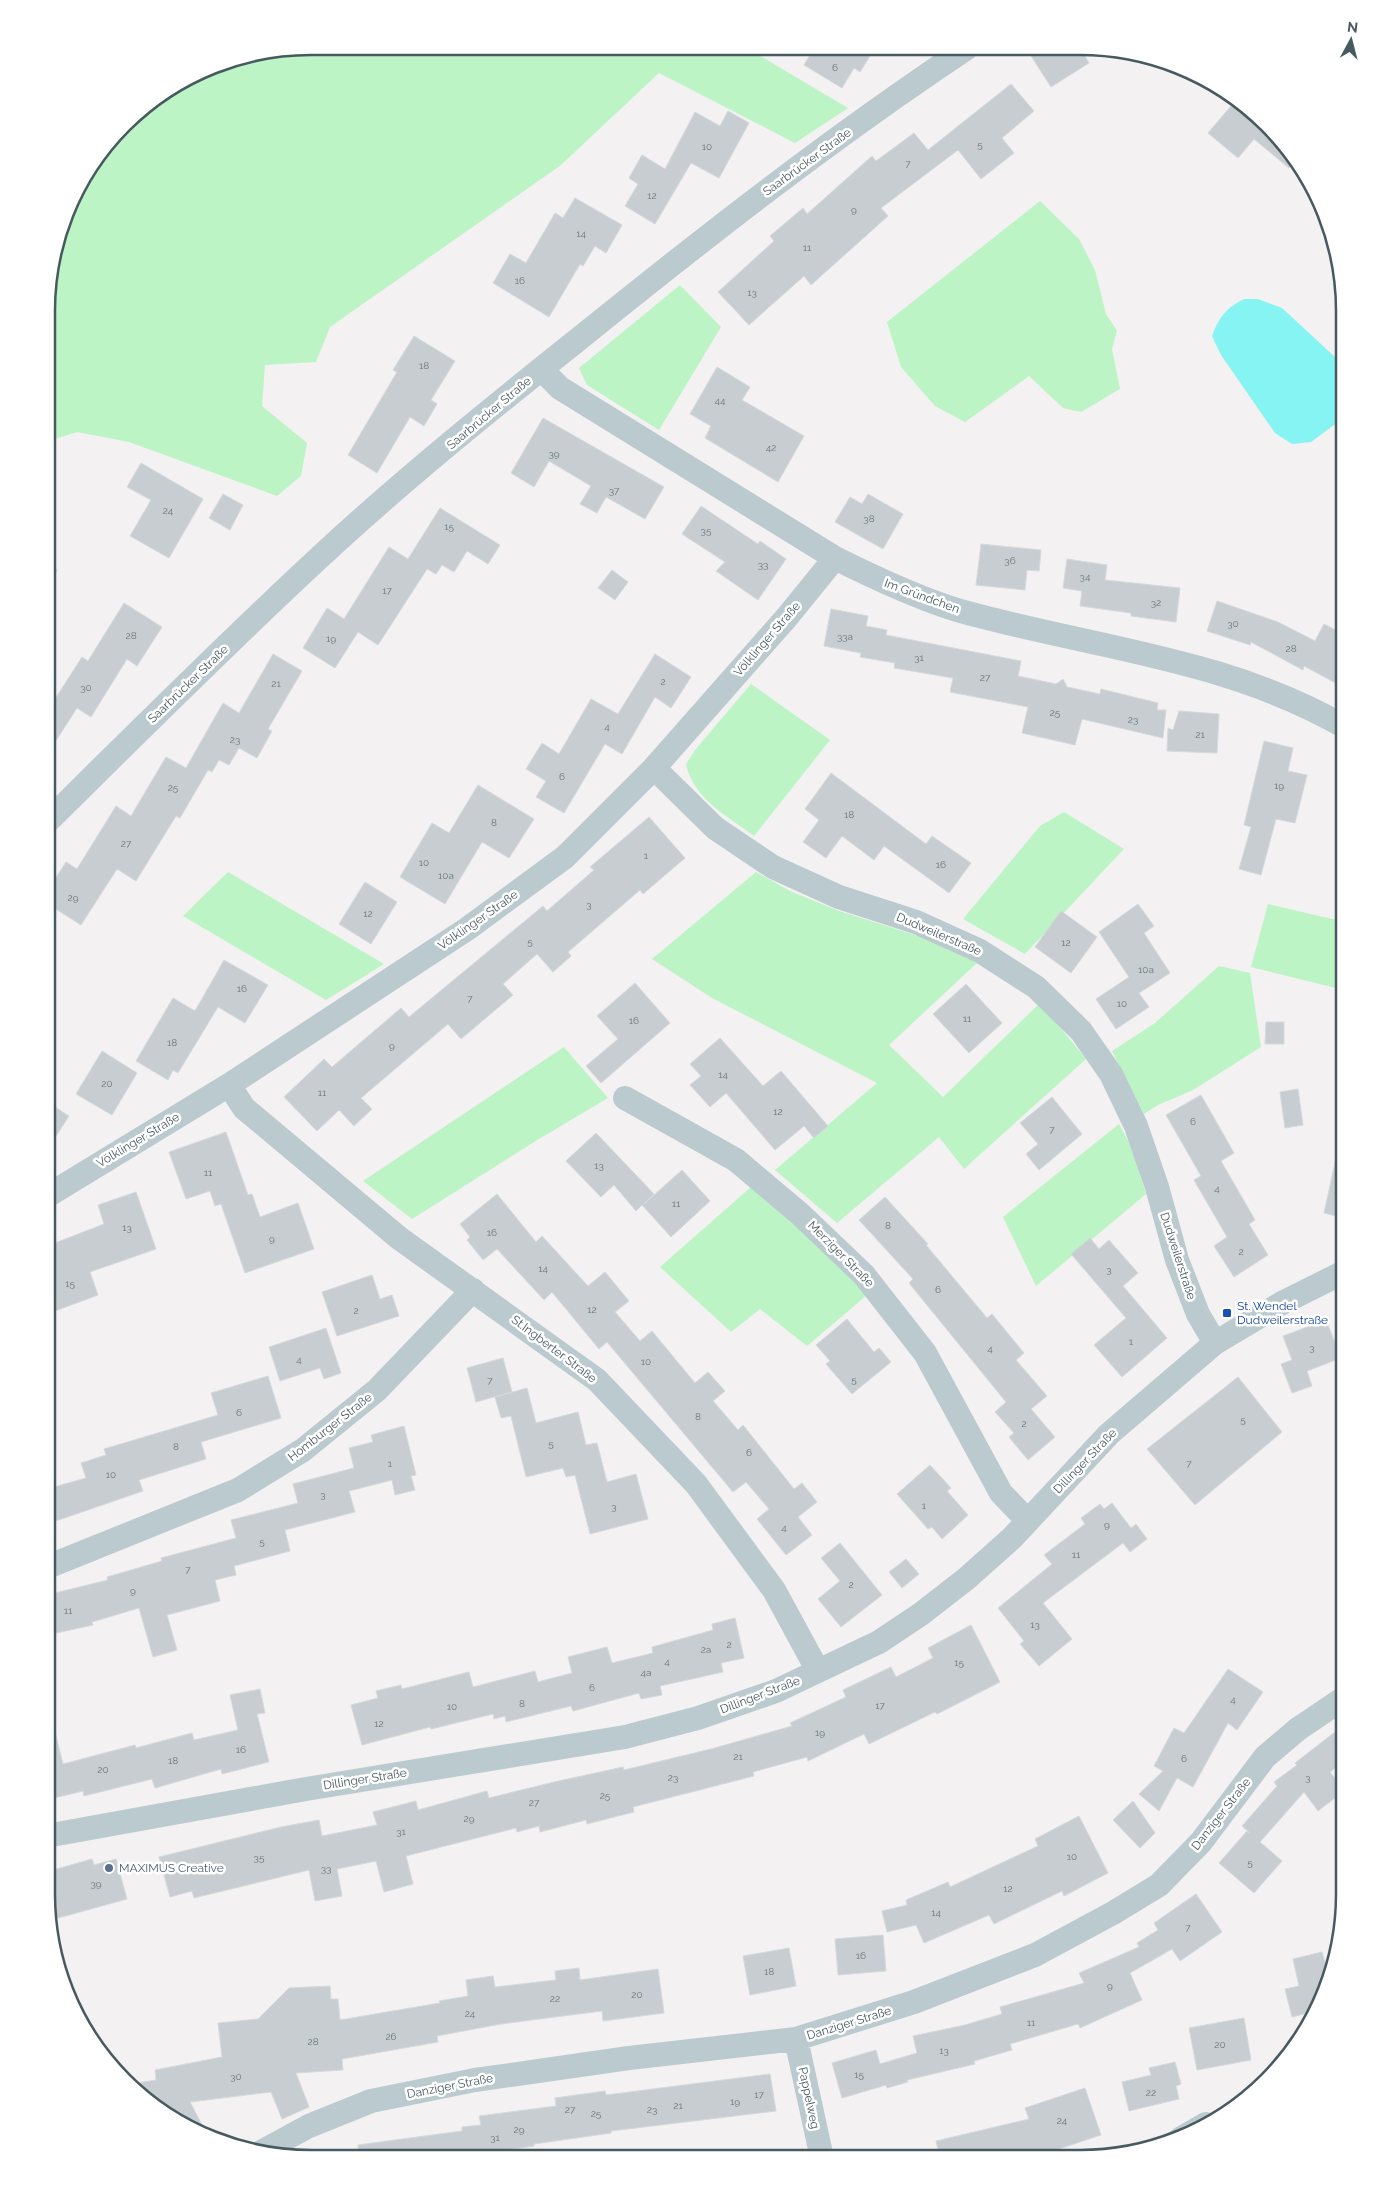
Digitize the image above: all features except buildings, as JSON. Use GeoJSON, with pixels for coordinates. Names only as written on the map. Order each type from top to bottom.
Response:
{"type":"FeatureCollection","features":[{"type":"Feature","properties":{"kind":"street","name":"Saarbrücker Straße"},"geometry":{"type":"LineString","coordinates":[[55,814],[322,555],[426,465],[650,281],[773,186],[911,85],[956,55]]}},
{"type":"Feature","properties":{"kind":"street","name":"Im Gründchen"},"geometry":{"type":"LineString","coordinates":[[541,369],[560,388],[835,558],[883,582],[957,609],[1222,674],[1284,696],[1336,722]]}},
{"type":"Feature","properties":{"kind":"street","name":"Völklinger Straße"},"geometry":{"type":"LineString","coordinates":[[55,1191],[229,1085],[467,929],[565,857],[654,768],[787,617],[835,558]]}},
{"type":"Feature","properties":{"kind":"street","name":"Dudweilerstraße"},"geometry":{"type":"LineString","coordinates":[[654,768],[714,828],[773,866],[839,896],[916,922],[980,950],[1036,987],[1081,1030],[1110,1074],[1136,1126],[1157,1187],[1177,1260],[1198,1314],[1215,1343]]}},
{"type":"Feature","properties":{"kind":"street","name":"St.Ingberter Straße"},"geometry":{"type":"LineString","coordinates":[[229,1085],[244,1108],[399,1238],[597,1380],[696,1484],[774,1590],[818,1672]]}},
{"type":"Feature","properties":{"kind":"street","name":"Merziger Straße"},"geometry":{"type":"LineString","coordinates":[[625,1098],[736,1160],[800,1214],[864,1274],[925,1353],[1001,1493],[1028,1521]]}},
{"type":"Feature","properties":{"kind":"street","name":"Dillinger Straße"},"geometry":{"type":"LineString","coordinates":[[55,1834],[306,1789],[625,1736],[698,1718],[776,1691],[879,1642],[921,1614],[966,1579],[1012,1538],[1109,1434],[1215,1343],[1282,1303],[1336,1276]]}},
{"type":"Feature","properties":{"kind":"street","name":"Homburger Straße"},"geometry":{"type":"LineString","coordinates":[[55,1563],[238,1490],[303,1450],[377,1390],[473,1290]]}},
{"type":"Feature","properties":{"kind":"street","name":"Danziger Straße"},"geometry":{"type":"LineString","coordinates":[[271,2147],[309,2126],[371,2101],[476,2080],[629,2058],[796,2039],[914,2002],[1034,1955],[1113,1913],[1159,1885],[1201,1842],[1264,1757],[1298,1729],[1336,1703]]}},
{"type":"Feature","properties":{"kind":"street","name":"Pappelweg"},"geometry":{"type":"LineString","coordinates":[[796,2039],[820,2150]]}},
{"type":"Feature","properties":{"kind":"green space"},"geometry":{"type":"Polygon","coordinates":[[[311,55],[759,55],[848,108],[795,143],[659,73],[561,165],[330,327],[316,362],[265,365],[262,406],[307,443],[301,476],[277,496],[129,442],[77,432],[55,439],[55,311],[57,278],[69,229],[89,183],[119,142],[155,108],[198,81],[229,69],[261,60],[311,55]]]}},
{"type":"Feature","properties":{"kind":"green space"},"geometry":{"type":"Polygon","coordinates":[[[1040,201],[1079,239],[1095,270],[1106,314],[1117,331],[1112,349],[1120,389],[1081,412],[1063,408],[1029,376],[965,422],[935,406],[901,367],[887,322],[1040,201]]]}},
{"type":"Feature","properties":{"kind":"green space"},"geometry":{"type":"Polygon","coordinates":[[[680,285],[721,327],[659,430],[587,385],[579,368],[680,285]]]}},
{"type":"Feature","properties":{"kind":"green space"},"geometry":{"type":"Polygon","coordinates":[[[751,684],[830,740],[754,836],[722,813],[703,796],[690,776],[686,764],[695,750],[751,684]]]}},
{"type":"Feature","properties":{"kind":"green space"},"geometry":{"type":"Polygon","coordinates":[[[1064,812],[1124,849],[1025,954],[963,919],[1040,826],[1064,812]]]}},
{"type":"Feature","properties":{"kind":"green space"},"geometry":{"type":"Polygon","coordinates":[[[228,872],[384,964],[326,1000],[183,916],[228,872]]]}},
{"type":"Feature","properties":{"kind":"green space"},"geometry":{"type":"Polygon","coordinates":[[[756,872],[790,891],[839,911],[937,942],[977,963],[889,1045],[943,1097],[1038,1005],[1054,1020],[1086,1059],[964,1169],[939,1137],[837,1223],[775,1170],[877,1083],[712,998],[652,959],[756,872]]]}},
{"type":"Feature","properties":{"kind":"green space"},"geometry":{"type":"Polygon","coordinates":[[[1268,904],[1336,920],[1336,988],[1251,967],[1268,904]]]}},
{"type":"Feature","properties":{"kind":"green space"},"geometry":{"type":"Polygon","coordinates":[[[1219,966],[1250,973],[1261,1047],[1193,1090],[1158,1105],[1144,1114],[1112,1051],[1155,1023],[1219,966]]]}},
{"type":"Feature","properties":{"kind":"green space"},"geometry":{"type":"Polygon","coordinates":[[[564,1047],[608,1098],[412,1219],[363,1181],[564,1047]]]}},
{"type":"Feature","properties":{"kind":"green space"},"geometry":{"type":"Polygon","coordinates":[[[1119,1124],[1132,1148],[1146,1194],[1036,1286],[1003,1217],[1119,1124]]]}},
{"type":"Feature","properties":{"kind":"green space"},"geometry":{"type":"Polygon","coordinates":[[[751,1187],[807,1234],[867,1295],[807,1346],[760,1309],[731,1332],[660,1267],[751,1187]]]}},
{"type":"Feature","properties":{"kind":"water"},"geometry":{"type":"Polygon","coordinates":[[[1244,299],[1258,299],[1282,308],[1335,357],[1336,423],[1311,442],[1292,444],[1275,433],[1221,355],[1212,336],[1217,323],[1232,306],[1244,299]]]}},
{"type":"Feature","properties":{"kind":"place","name":"St. Wendel Dudweilerstraße"},"geometry":{"type":"Point","coordinates":[1227,1313]}},
{"type":"Feature","properties":{"kind":"place","name":"MAXIMUS Creative"},"geometry":{"type":"Point","coordinates":[109,1868]}}]}
